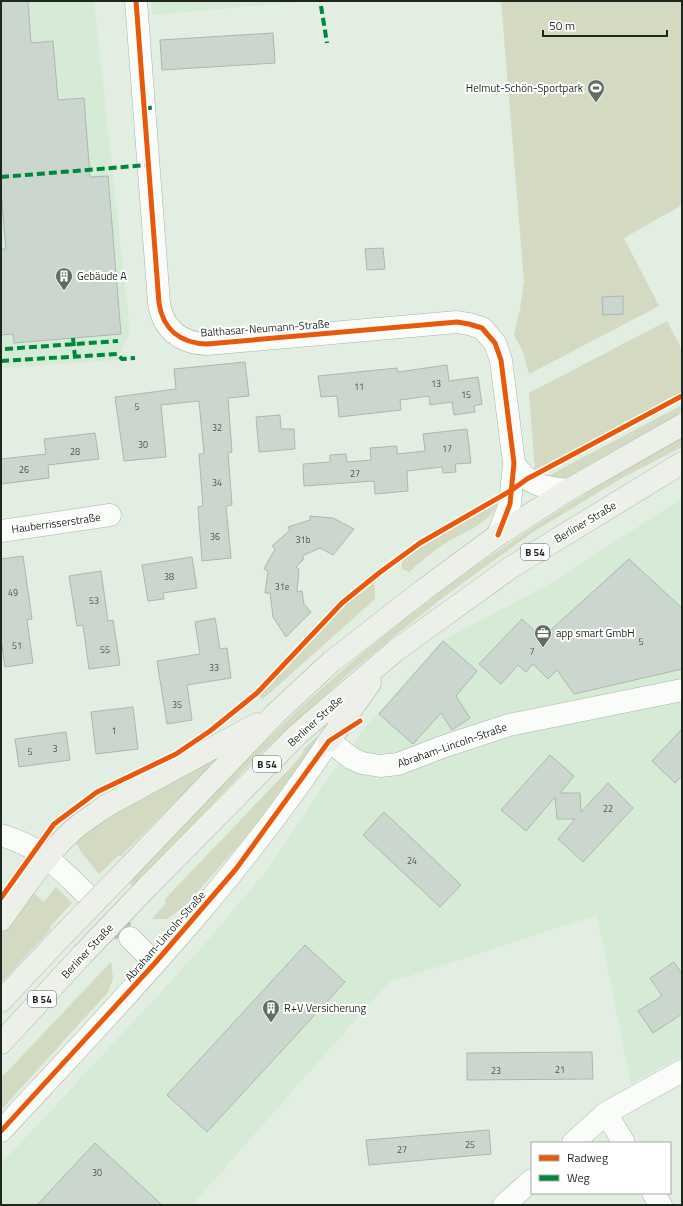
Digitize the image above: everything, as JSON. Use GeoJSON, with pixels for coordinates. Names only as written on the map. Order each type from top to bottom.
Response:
{"type":"FeatureCollection","features":[{"type":"Feature","properties":{"kind":"main road","name":"B 54"},"geometry":{"type":"LineString","coordinates":[[1,1001],[276,713],[331,662],[422,591],[498,535],[568,490],[682,425]]}},
{"type":"Feature","properties":{"kind":"main road","name":"Berliner Straße"},"geometry":{"type":"LineString","coordinates":[[1,1043],[148,886],[298,734],[395,651],[510,568],[682,463]]}},
{"type":"Feature","properties":{"kind":"main road"},"geometry":{"type":"LineString","coordinates":[[329,741],[359,698],[395,651]]}},
{"type":"Feature","properties":{"kind":"main road"},"geometry":{"type":"LineString","coordinates":[[1,920],[48,857],[72,832],[106,806],[276,713]]}},
{"type":"Feature","properties":{"kind":"street","name":"Balthasar-Neumann-Straße"},"geometry":{"type":"LineString","coordinates":[[136,1],[159,303],[162,318],[172,332],[186,341],[207,344],[458,322],[482,328],[494,343],[500,360],[514,462],[510,504],[498,535]]}},
{"type":"Feature","properties":{"kind":"street","name":"Balthasar-Neumann-Straße"},"geometry":{"type":"LineString","coordinates":[[514,462],[527,480],[534,484],[568,490]]}},
{"type":"Feature","properties":{"kind":"street","name":"Hauberrisserstraße"},"geometry":{"type":"LineString","coordinates":[[1,531],[110,516]]}},
{"type":"Feature","properties":{"kind":"street","name":"Abraham-Lincoln-Straße"},"geometry":{"type":"LineString","coordinates":[[1,1132],[155,963],[236,869],[329,741],[350,758],[362,763],[380,766],[398,764],[445,746],[508,726],[682,690]]}},
{"type":"Feature","properties":{"kind":"street"},"geometry":{"type":"LineString","coordinates":[[1,835],[29,845],[48,857],[85,893]]}},
{"type":"Feature","properties":{"kind":"street"},"geometry":{"type":"LineString","coordinates":[[130,938],[155,963]]}},
{"type":"Feature","properties":{"kind":"street"},"geometry":{"type":"LineString","coordinates":[[574,1142],[606,1113],[682,1071]]}},
{"type":"Feature","properties":{"kind":"street"},"geometry":{"type":"LineString","coordinates":[[606,1113],[623,1142]]}},
{"type":"Feature","properties":{"kind":"street"},"geometry":{"type":"LineString","coordinates":[[504,1205],[531,1181]]}},
{"type":"Feature","properties":{"kind":"street"},"geometry":{"type":"LineString","coordinates":[[654,1194],[660,1205]]}},
{"type":"Feature","properties":{"kind":"shaded area"},"geometry":{"type":"Polygon","coordinates":[[[1,1],[94,1],[130,331],[117,360],[1,368],[1,1]]]}},
{"type":"Feature","properties":{"kind":"shaded area"},"geometry":{"type":"Polygon","coordinates":[[[151,1],[311,1],[152,15],[151,1]]]}},
{"type":"Feature","properties":{"kind":"shaded area","name":"Helmut-Schön-Sportpark"},"geometry":{"type":"Polygon","coordinates":[[[501,1],[682,1],[682,205],[624,238],[659,306],[529,374],[523,352],[514,335],[524,281],[501,1]]]}},
{"type":"Feature","properties":{"kind":"shaded area"},"geometry":{"type":"Polygon","coordinates":[[[667,321],[682,350],[682,392],[542,469],[535,470],[529,393],[667,321]]]}},
{"type":"Feature","properties":{"kind":"shaded area"},"geometry":{"type":"Polygon","coordinates":[[[682,405],[682,412],[563,479],[546,477],[682,405]]]}},
{"type":"Feature","properties":{"kind":"shaded area"},"geometry":{"type":"Polygon","coordinates":[[[682,438],[682,447],[622,478],[533,532],[445,596],[397,634],[349,673],[256,758],[133,887],[128,881],[234,772],[316,693],[384,635],[466,574],[550,516],[637,463],[682,438]]]}},
{"type":"Feature","properties":{"kind":"shaded area"},"geometry":{"type":"Polygon","coordinates":[[[682,498],[682,1056],[631,1084],[597,915],[388,983],[192,1205],[1,1205],[1,1164],[198,952],[262,876],[306,813],[322,786],[368,724],[443,640],[552,583],[682,498]]]}},
{"type":"Feature","properties":{"kind":"shaded area"},"geometry":{"type":"Polygon","coordinates":[[[498,501],[495,509],[490,515],[476,527],[444,544],[409,572],[402,569],[402,560],[420,545],[498,501]]]}},
{"type":"Feature","properties":{"kind":"shaded area"},"geometry":{"type":"Polygon","coordinates":[[[372,582],[375,586],[375,599],[263,699],[259,696],[342,605],[372,582]]]}},
{"type":"Feature","properties":{"kind":"shaded area"},"geometry":{"type":"Polygon","coordinates":[[[317,736],[319,739],[245,838],[184,907],[167,919],[152,919],[166,903],[165,899],[294,764],[303,753],[303,750],[317,736]]]}},
{"type":"Feature","properties":{"kind":"shaded area"},"geometry":{"type":"Polygon","coordinates":[[[225,752],[121,856],[118,856],[99,874],[81,852],[75,841],[94,825],[225,752]]]}},
{"type":"Feature","properties":{"kind":"shaded area"},"geometry":{"type":"Polygon","coordinates":[[[56,887],[72,903],[50,927],[51,929],[1,983],[1,933],[32,892],[44,902],[56,887]]]}},
{"type":"Feature","properties":{"kind":"shaded area"},"geometry":{"type":"Polygon","coordinates":[[[111,962],[113,979],[108,992],[1,1110],[1,1078],[111,962]]]}},
{"type":"Feature","properties":{"kind":"building"},"geometry":{"type":"Polygon","coordinates":[[[1,1],[28,1],[31,43],[53,41],[58,100],[84,98],[90,177],[108,176],[121,334],[14,343],[13,334],[1,335],[1,249],[6,249],[1,192],[1,1]]]}},
{"type":"Feature","properties":{"kind":"building"},"geometry":{"type":"Polygon","coordinates":[[[273,33],[275,63],[162,70],[160,40],[273,33]]]}},
{"type":"Feature","properties":{"kind":"building"},"geometry":{"type":"Polygon","coordinates":[[[383,248],[385,269],[367,270],[365,249],[383,248]]]}},
{"type":"Feature","properties":{"kind":"building"},"geometry":{"type":"Polygon","coordinates":[[[623,296],[623,314],[603,315],[602,297],[623,296]]]}},
{"type":"Feature","properties":{"kind":"building"},"geometry":{"type":"Polygon","coordinates":[[[245,362],[249,396],[228,398],[232,452],[228,453],[232,505],[226,506],[231,558],[202,561],[198,507],[203,506],[199,454],[204,454],[199,401],[161,405],[166,457],[124,461],[115,397],[176,389],[174,369],[245,362]]]}},
{"type":"Feature","properties":{"kind":"building"},"geometry":{"type":"Polygon","coordinates":[[[447,365],[449,381],[478,377],[482,404],[474,406],[475,412],[454,415],[452,402],[430,405],[429,396],[400,400],[401,410],[339,417],[337,396],[321,397],[318,376],[397,368],[398,372],[447,365]]]}},
{"type":"Feature","properties":{"kind":"building"},"geometry":{"type":"Polygon","coordinates":[[[280,415],[281,429],[294,429],[295,449],[259,452],[256,417],[280,415]]]}},
{"type":"Feature","properties":{"kind":"building"},"geometry":{"type":"Polygon","coordinates":[[[467,429],[471,463],[455,464],[456,472],[443,473],[442,467],[407,471],[408,491],[375,494],[374,481],[304,486],[303,464],[330,462],[330,455],[346,454],[347,462],[371,460],[370,448],[397,446],[397,454],[425,451],[423,434],[467,429]]]}},
{"type":"Feature","properties":{"kind":"building"},"geometry":{"type":"Polygon","coordinates":[[[95,433],[99,459],[48,465],[49,478],[1,484],[1,459],[46,454],[44,439],[95,433]]]}},
{"type":"Feature","properties":{"kind":"building"},"geometry":{"type":"Polygon","coordinates":[[[310,516],[333,518],[354,529],[333,555],[320,548],[302,556],[304,559],[296,567],[299,569],[297,592],[302,591],[304,604],[311,612],[286,637],[273,617],[270,593],[265,593],[268,571],[264,569],[275,549],[272,546],[290,530],[288,527],[310,520],[310,516]]]}},
{"type":"Feature","properties":{"kind":"building"},"geometry":{"type":"Polygon","coordinates":[[[23,556],[32,619],[27,620],[33,663],[5,667],[1,639],[1,559],[23,556]]]}},
{"type":"Feature","properties":{"kind":"building"},"geometry":{"type":"Polygon","coordinates":[[[192,557],[197,588],[163,593],[164,599],[148,601],[142,565],[192,557]]]}},
{"type":"Feature","properties":{"kind":"building"},"geometry":{"type":"Polygon","coordinates":[[[629,559],[682,608],[682,669],[574,694],[557,670],[548,679],[533,664],[526,672],[518,665],[501,684],[479,664],[522,619],[542,638],[629,559]]]}},
{"type":"Feature","properties":{"kind":"building"},"geometry":{"type":"Polygon","coordinates":[[[101,571],[108,621],[113,620],[120,665],[89,669],[83,625],[77,626],[69,576],[101,571]]]}},
{"type":"Feature","properties":{"kind":"building"},"geometry":{"type":"Polygon","coordinates":[[[215,618],[220,649],[227,648],[231,678],[187,685],[192,720],[167,724],[157,661],[200,654],[195,622],[215,618]]]}},
{"type":"Feature","properties":{"kind":"building"},"geometry":{"type":"Polygon","coordinates":[[[443,641],[477,671],[456,696],[470,718],[452,730],[441,713],[413,744],[379,714],[443,641]]]}},
{"type":"Feature","properties":{"kind":"building"},"geometry":{"type":"Polygon","coordinates":[[[133,707],[138,749],[96,754],[91,712],[133,707]]]}},
{"type":"Feature","properties":{"kind":"building"},"geometry":{"type":"Polygon","coordinates":[[[682,729],[682,776],[675,783],[652,761],[682,729]]]}},
{"type":"Feature","properties":{"kind":"building"},"geometry":{"type":"Polygon","coordinates":[[[66,732],[70,760],[19,767],[15,739],[66,732]]]}},
{"type":"Feature","properties":{"kind":"building"},"geometry":{"type":"Polygon","coordinates":[[[550,755],[574,776],[560,793],[580,793],[581,812],[608,783],[633,808],[583,862],[558,839],[575,819],[557,819],[555,797],[526,831],[501,810],[550,755]]]}},
{"type":"Feature","properties":{"kind":"building"},"geometry":{"type":"Polygon","coordinates":[[[384,812],[461,885],[440,907],[363,835],[384,812]]]}},
{"type":"Feature","properties":{"kind":"building","name":"R+V Versicherung"},"geometry":{"type":"Polygon","coordinates":[[[305,945],[345,982],[207,1132],[167,1095],[305,945]]]}},
{"type":"Feature","properties":{"kind":"building"},"geometry":{"type":"Polygon","coordinates":[[[674,962],[682,974],[682,1014],[653,1033],[638,1011],[662,996],[650,978],[674,962]]]}},
{"type":"Feature","properties":{"kind":"building"},"geometry":{"type":"Polygon","coordinates":[[[592,1052],[593,1079],[467,1080],[467,1053],[592,1052]]]}},
{"type":"Feature","properties":{"kind":"building"},"geometry":{"type":"Polygon","coordinates":[[[489,1130],[491,1154],[369,1165],[366,1140],[489,1130]]]}},
{"type":"Feature","properties":{"kind":"building"},"geometry":{"type":"Polygon","coordinates":[[[95,1143],[162,1205],[37,1205],[95,1143]]]}},
{"type":"Feature","properties":{"kind":"tunnel"},"geometry":{"type":"LineString","coordinates":[[85,893],[130,938]]}},
{"type":"Feature","properties":{"kind":"marked path"},"geometry":{"type":"LineString","coordinates":[[321,6],[327,43]]}},
{"type":"Feature","properties":{"kind":"marked path"},"geometry":{"type":"LineString","coordinates":[[144,109],[154,107]]}},
{"type":"Feature","properties":{"kind":"marked path"},"geometry":{"type":"LineString","coordinates":[[1,177],[148,165]]}},
{"type":"Feature","properties":{"kind":"marked path"},"geometry":{"type":"LineString","coordinates":[[73,338],[75,357]]}},
{"type":"Feature","properties":{"kind":"marked path"},"geometry":{"type":"LineString","coordinates":[[5,349],[118,341]]}},
{"type":"Feature","properties":{"kind":"marked path"},"geometry":{"type":"LineString","coordinates":[[1,361],[117,354],[122,359],[135,358]]}},
{"type":"Feature","properties":{"kind":"cycle path"},"geometry":{"type":"LineString","coordinates":[[136,1],[159,303],[161,312],[169,328],[181,338],[207,344],[457,322],[482,328],[495,343],[501,360],[514,463],[510,504],[498,535]]}},
{"type":"Feature","properties":{"kind":"cycle path"},"geometry":{"type":"LineString","coordinates":[[1,898],[54,824],[97,792],[176,754],[210,731],[257,693],[342,603],[379,573],[420,543],[512,490],[527,479],[682,396]]}},
{"type":"Feature","properties":{"kind":"cycle path"},"geometry":{"type":"LineString","coordinates":[[1,1131],[155,963],[236,869],[329,741],[360,721]]}},
{"type":"Feature","properties":{"kind":"place","name":"Helmut-Schön-Sportpark"},"geometry":{"type":"Point","coordinates":[596,103]}},
{"type":"Feature","properties":{"kind":"place","name":"Gebäude A"},"geometry":{"type":"Point","coordinates":[64,291]}},
{"type":"Feature","properties":{"kind":"place","name":"app smart GmbH"},"geometry":{"type":"Point","coordinates":[543,648]}},
{"type":"Feature","properties":{"kind":"place","name":"R+V Versicherung"},"geometry":{"type":"Point","coordinates":[271,1023]}}]}
